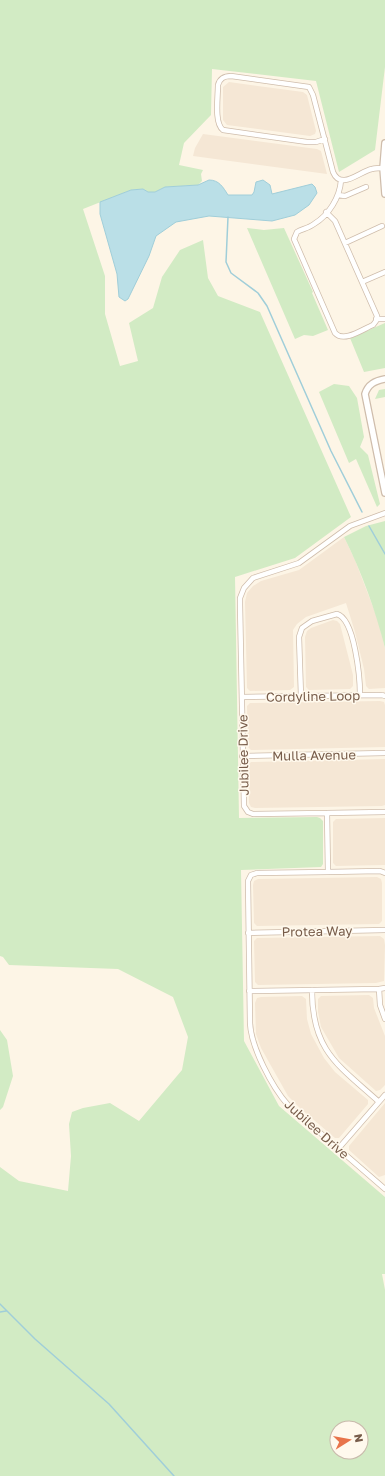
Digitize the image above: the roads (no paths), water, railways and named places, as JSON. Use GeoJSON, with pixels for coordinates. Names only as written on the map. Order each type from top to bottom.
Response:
{"type":"FeatureCollection","features":[{"type":"Feature","properties":{"kind":"street"},"geometry":{"type":"LineString","coordinates":[[325,139],[316,142],[307,142],[224,130],[219,126],[217,120],[218,85],[220,80],[223,77],[231,76],[309,87],[314,95],[334,174],[341,180],[349,179],[372,169],[384,168]]}},
{"type":"Feature","properties":{"kind":"street"},"geometry":{"type":"LineString","coordinates":[[385,143],[385,194]]}},
{"type":"Feature","properties":{"kind":"street"},"geometry":{"type":"LineString","coordinates":[[326,212],[335,221],[376,314],[376,319],[373,325],[344,337],[338,337],[333,330],[294,239],[297,232],[316,223],[326,212],[338,195],[341,180]]}},
{"type":"Feature","properties":{"kind":"street"},"geometry":{"type":"LineString","coordinates":[[338,195],[345,196],[366,187]]}},
{"type":"Feature","properties":{"kind":"street"},"geometry":{"type":"LineString","coordinates":[[345,243],[382,226]]}},
{"type":"Feature","properties":{"kind":"street"},"geometry":{"type":"LineString","coordinates":[[362,282],[385,272]]}},
{"type":"Feature","properties":{"kind":"street"},"geometry":{"type":"LineString","coordinates":[[376,319],[385,319]]}},
{"type":"Feature","properties":{"kind":"street"},"geometry":{"type":"LineString","coordinates":[[385,379],[373,382],[365,394],[385,493]]}},
{"type":"Feature","properties":{"kind":"street","name":"Jubilee Drive"},"geometry":{"type":"LineString","coordinates":[[327,813],[253,814],[245,810],[242,756],[240,598],[246,585],[259,576],[298,563],[350,526],[385,513]]}},
{"type":"Feature","properties":{"kind":"street"},"geometry":{"type":"LineString","coordinates":[[301,696],[299,637],[302,628],[312,621],[337,614],[345,620],[351,639],[360,674],[360,695]]}},
{"type":"Feature","properties":{"kind":"street","name":"Cordyline Loop"},"geometry":{"type":"LineString","coordinates":[[242,697],[385,696]]}},
{"type":"Feature","properties":{"kind":"street","name":"Mulla Avenue"},"geometry":{"type":"LineString","coordinates":[[242,756],[385,753]]}},
{"type":"Feature","properties":{"kind":"street"},"geometry":{"type":"LineString","coordinates":[[385,812],[327,813],[328,872],[380,871],[385,873]]}},
{"type":"Feature","properties":{"kind":"street","name":"Jubilee Drive"},"geometry":{"type":"LineString","coordinates":[[328,872],[257,874],[251,875],[247,883],[251,1038],[278,1092],[291,1108],[384,1187]]}},
{"type":"Feature","properties":{"kind":"street","name":"Protea Way"},"geometry":{"type":"LineString","coordinates":[[248,933],[385,930]]}},
{"type":"Feature","properties":{"kind":"street"},"geometry":{"type":"LineString","coordinates":[[249,991],[385,988]]}},
{"type":"Feature","properties":{"kind":"street"},"geometry":{"type":"LineString","coordinates":[[379,989],[380,1005],[385,1019]]}},
{"type":"Feature","properties":{"kind":"street"},"geometry":{"type":"LineString","coordinates":[[312,990],[314,1024],[329,1053],[343,1070],[379,1102]]}},
{"type":"Feature","properties":{"kind":"street"},"geometry":{"type":"LineString","coordinates":[[338,1149],[385,1095]]}},
{"type":"Feature","properties":{"kind":"water"},"geometry":{"type":"Polygon","coordinates":[[[209,180],[218,183],[228,195],[252,195],[256,182],[263,180],[270,185],[272,194],[312,184],[317,193],[309,205],[295,215],[272,221],[209,216],[176,222],[156,236],[149,256],[128,299],[125,301],[119,297],[117,274],[100,214],[100,202],[131,190],[143,189],[148,192],[155,192],[165,187],[198,185],[209,180]]]}},
{"type":"Feature","properties":{"kind":"waterway"},"geometry":{"type":"LineString","coordinates":[[228,217],[226,262],[231,273],[258,293],[267,306],[331,451],[362,512]]}},
{"type":"Feature","properties":{"kind":"waterway"},"geometry":{"type":"LineString","coordinates":[[369,526],[385,554]]}},
{"type":"Feature","properties":{"kind":"waterway"},"geometry":{"type":"LineString","coordinates":[[0,1304],[35,1339],[109,1404],[174,1476]]}},
{"type":"Feature","properties":{"kind":"waterway"},"geometry":{"type":"LineString","coordinates":[[0,1312],[6,1311]]}}]}
